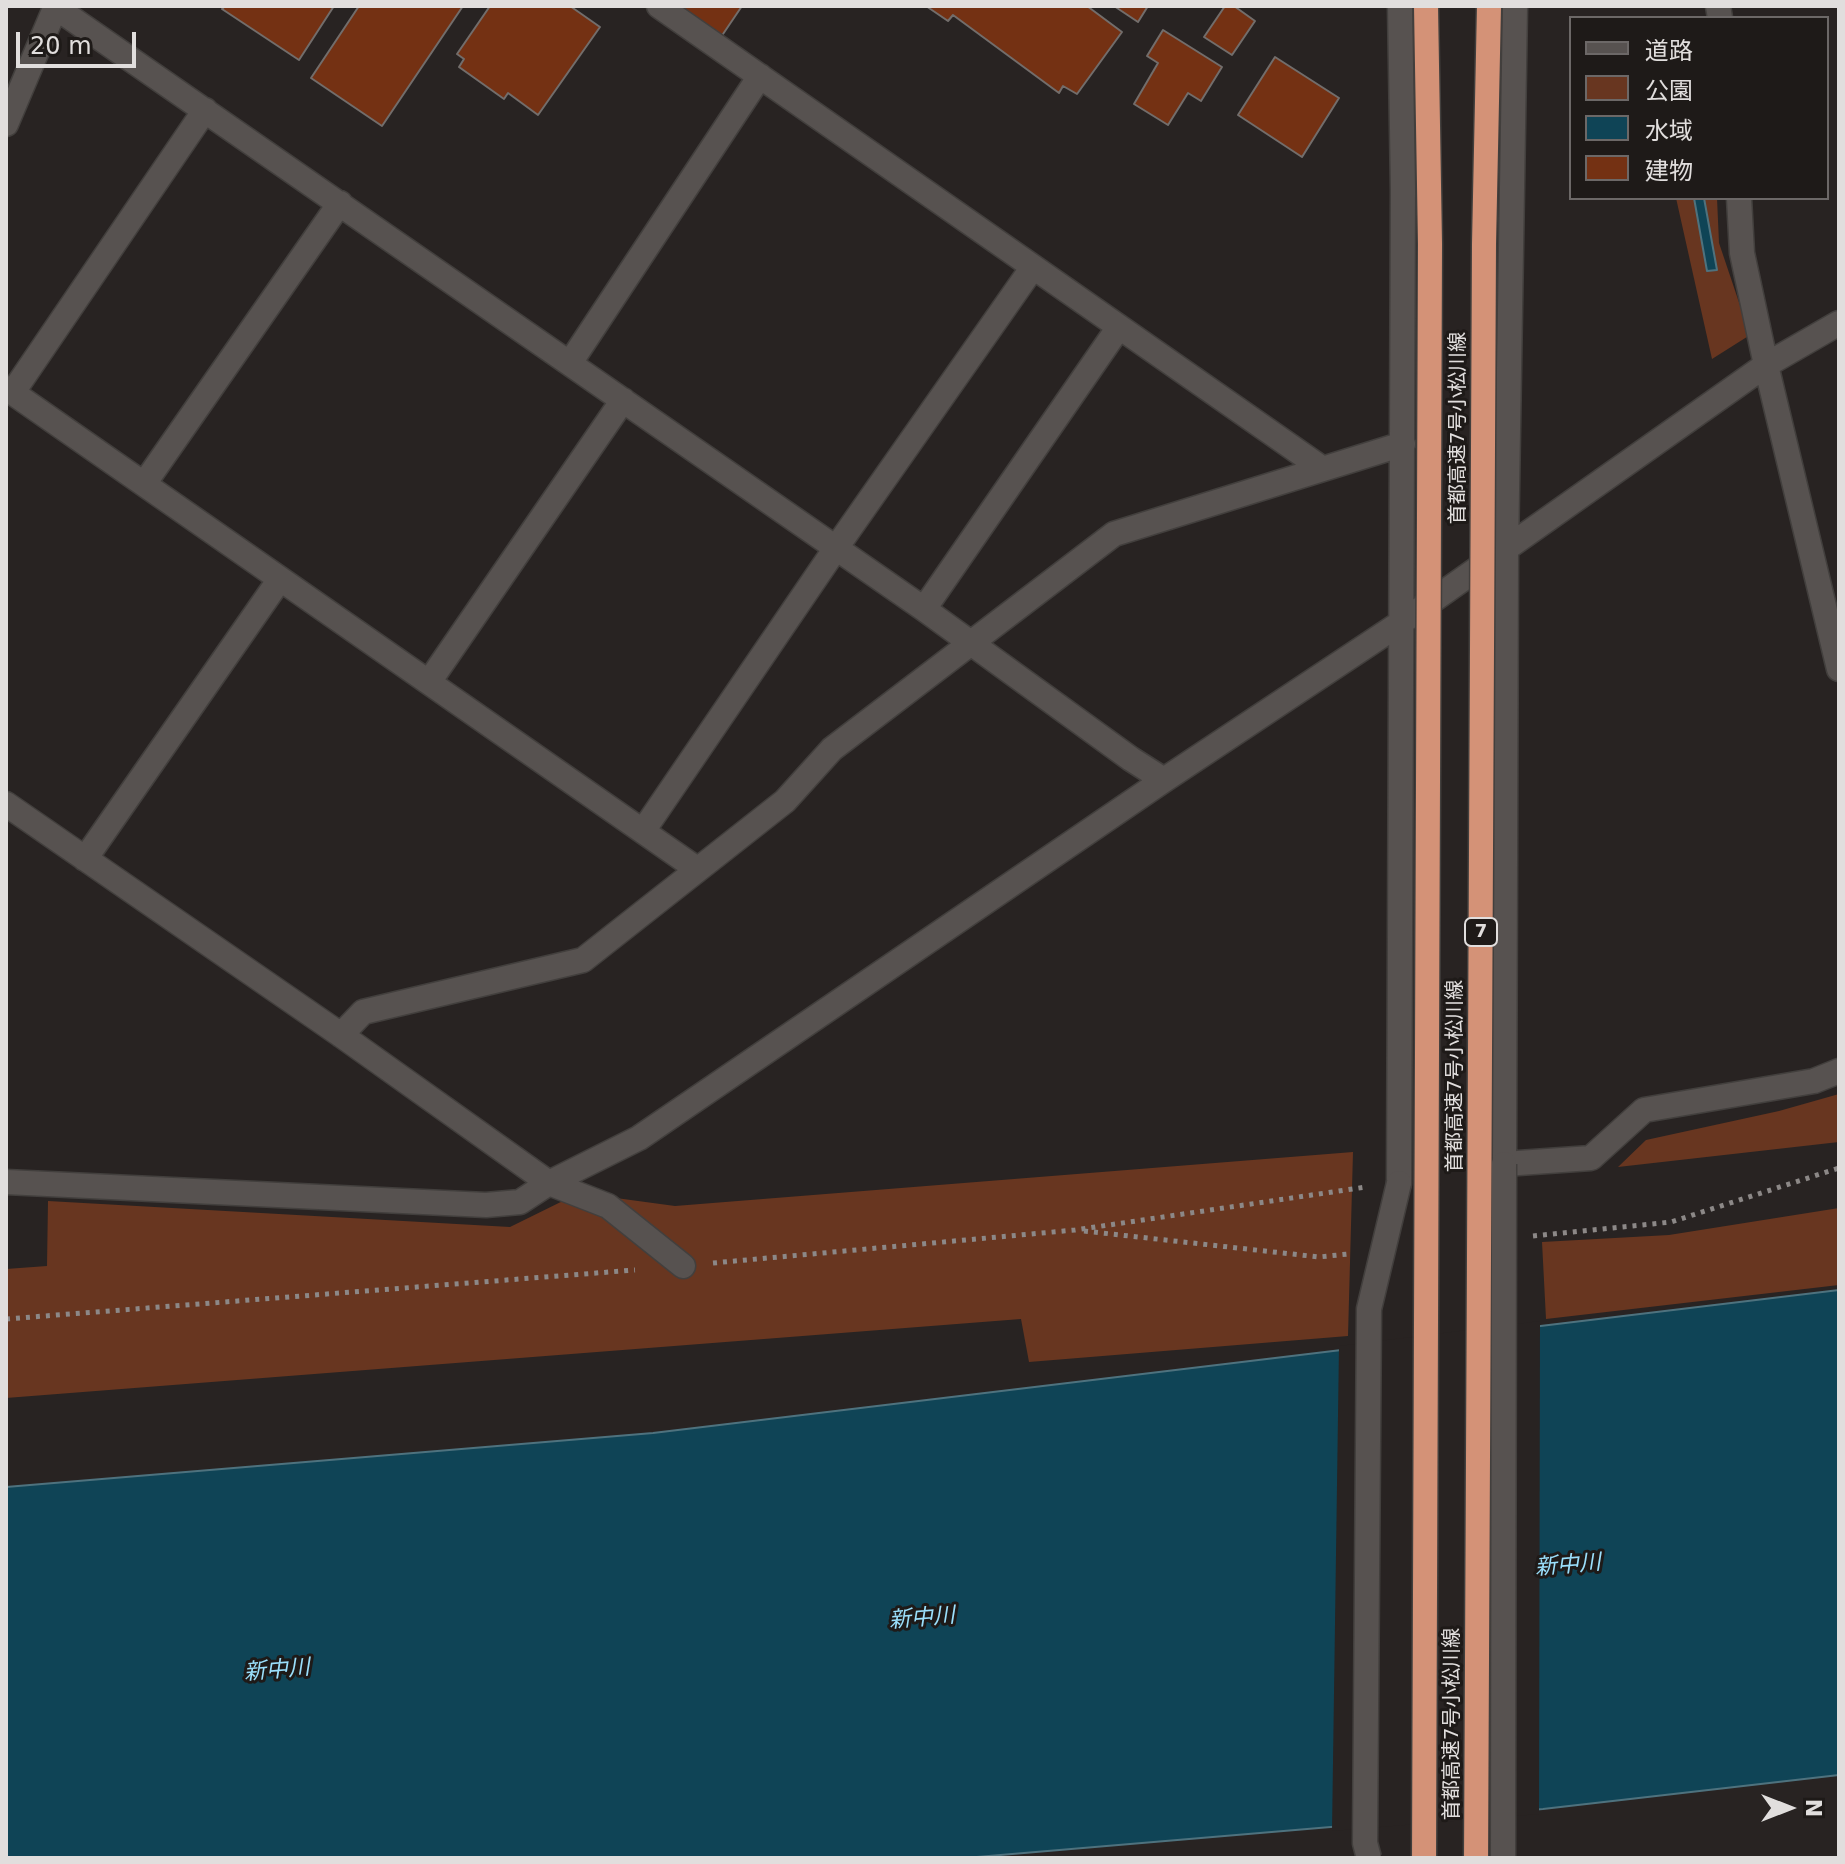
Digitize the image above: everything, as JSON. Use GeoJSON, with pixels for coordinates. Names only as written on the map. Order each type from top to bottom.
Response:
{"type":"FeatureCollection","features":[{"type":"Feature","properties":{"kind":"highway","name":"首都高速7号小松川線"},"geometry":{"type":"LineString","coordinates":[[1424,1858],[1430,244],[1426,6]]}},
{"type":"Feature","properties":{"kind":"highway","name":"首都高速7号小松川線"},"geometry":{"type":"LineString","coordinates":[[1476,1858],[1484,260],[1489,6]]}},
{"type":"Feature","properties":{"kind":"street"},"geometry":{"type":"LineString","coordinates":[[6,124],[56,6],[924,609],[1164,780]]}},
{"type":"Feature","properties":{"kind":"street"},"geometry":{"type":"LineString","coordinates":[[659,6],[1323,469]]}},
{"type":"Feature","properties":{"kind":"street"},"geometry":{"type":"LineString","coordinates":[[1369,1858],[1365,1843],[1369,1309],[1399,1183],[1403,444],[1400,6]]}},
{"type":"Feature","properties":{"kind":"street"},"geometry":{"type":"LineString","coordinates":[[1503,1858],[1506,551],[1515,6]]}},
{"type":"Feature","properties":{"kind":"street"},"geometry":{"type":"LineString","coordinates":[[570,363],[760,76]]}},
{"type":"Feature","properties":{"kind":"street"},"geometry":{"type":"LineString","coordinates":[[205,110],[9,390],[697,869]]}},
{"type":"Feature","properties":{"kind":"street"},"geometry":{"type":"LineString","coordinates":[[1739,200],[1742,253],[1839,669]]}},
{"type":"Feature","properties":{"kind":"street"},"geometry":{"type":"LineString","coordinates":[[144,484],[340,203]]}},
{"type":"Feature","properties":{"kind":"street"},"geometry":{"type":"LineString","coordinates":[[643,831],[1033,267]]}},
{"type":"Feature","properties":{"kind":"street"},"geometry":{"type":"LineString","coordinates":[[6,1182],[486,1205],[520,1202],[549,1183],[639,1138],[1506,551],[1766,365],[1839,323]]}},
{"type":"Feature","properties":{"kind":"street"},"geometry":{"type":"LineString","coordinates":[[924,609],[1119,327]]}},
{"type":"Feature","properties":{"kind":"street"},"geometry":{"type":"LineString","coordinates":[[429,682],[623,400]]}},
{"type":"Feature","properties":{"kind":"street"},"geometry":{"type":"LineString","coordinates":[[341,1035],[363,1012],[583,960],[785,801],[832,749],[1114,534],[1403,444]]}},
{"type":"Feature","properties":{"kind":"street"},"geometry":{"type":"LineString","coordinates":[[85,859],[280,579]]}},
{"type":"Feature","properties":{"kind":"street"},"geometry":{"type":"LineString","coordinates":[[6,804],[549,1183],[608,1206],[683,1266]]}},
{"type":"Feature","properties":{"kind":"street"},"geometry":{"type":"LineString","coordinates":[[1504,1164],[1591,1158],[1644,1110],[1814,1081],[1839,1071]]}},
{"type":"Feature","properties":{"kind":"path"},"geometry":{"type":"LineString","coordinates":[[6,1319],[683,1266],[1075,1230],[1399,1183]]}},
{"type":"Feature","properties":{"kind":"green space"},"geometry":{"type":"Polygon","coordinates":[[[1676,200],[1717,200],[1719,243],[1750,335],[1712,359],[1676,200]]]}},
{"type":"Feature","properties":{"kind":"green space"},"geometry":{"type":"Polygon","coordinates":[[[1839,1094],[1839,1142],[1618,1167],[1646,1140],[1779,1111],[1839,1094]]]}},
{"type":"Feature","properties":{"kind":"green space"},"geometry":{"type":"Polygon","coordinates":[[[1353,1152],[1348,1336],[1029,1362],[1021,1319],[6,1398],[6,1269],[47,1266],[48,1201],[510,1227],[579,1193],[675,1206],[1353,1152]]]}},
{"type":"Feature","properties":{"kind":"green space"},"geometry":{"type":"Polygon","coordinates":[[[1839,1208],[1839,1285],[1546,1319],[1542,1242],[1669,1235],[1839,1208]]]}},
{"type":"Feature","properties":{"kind":"water"},"geometry":{"type":"Polygon","coordinates":[[[1694,200],[1704,200],[1717,270],[1707,271],[1694,200]]]}},
{"type":"Feature","properties":{"kind":"water","name":"新中川"},"geometry":{"type":"Polygon","coordinates":[[[1839,1290],[1839,1775],[1543,1809],[965,1858],[6,1858],[6,1487],[653,1433],[1839,1290]]]}},
{"type":"Feature","properties":{"kind":"pier"},"geometry":{"type":"Polygon","coordinates":[[[1540,1321],[1539,1814],[1332,1831],[1339,1346],[1540,1321]]]}},
{"type":"Feature","properties":{"kind":"building"},"geometry":{"type":"Polygon","coordinates":[[[225,6],[334,6],[299,60],[222,9],[225,6]]]}},
{"type":"Feature","properties":{"kind":"building"},"geometry":{"type":"Polygon","coordinates":[[[359,6],[463,6],[382,126],[311,78],[359,6]]]}},
{"type":"Feature","properties":{"kind":"building"},"geometry":{"type":"Polygon","coordinates":[[[490,6],[570,6],[600,27],[538,115],[508,93],[504,99],[459,67],[464,59],[457,54],[490,6]]]}},
{"type":"Feature","properties":{"kind":"building"},"geometry":{"type":"Polygon","coordinates":[[[678,6],[742,6],[721,37],[678,6]]]}},
{"type":"Feature","properties":{"kind":"building"},"geometry":{"type":"Polygon","coordinates":[[[926,6],[1087,6],[1122,32],[1077,94],[1063,86],[1059,93],[953,15],[948,21],[926,6]]]}},
{"type":"Feature","properties":{"kind":"building"},"geometry":{"type":"Polygon","coordinates":[[[1114,6],[1148,6],[1138,22],[1114,6]]]}},
{"type":"Feature","properties":{"kind":"building"},"geometry":{"type":"Polygon","coordinates":[[[1225,6],[1234,6],[1255,21],[1232,55],[1204,37],[1225,6]]]}},
{"type":"Feature","properties":{"kind":"building"},"geometry":{"type":"Polygon","coordinates":[[[1163,30],[1222,67],[1201,101],[1188,93],[1168,125],[1134,104],[1158,63],[1147,56],[1163,30]]]}},
{"type":"Feature","properties":{"kind":"building"},"geometry":{"type":"Polygon","coordinates":[[[1275,57],[1339,98],[1302,157],[1238,115],[1275,57]]]}}]}
